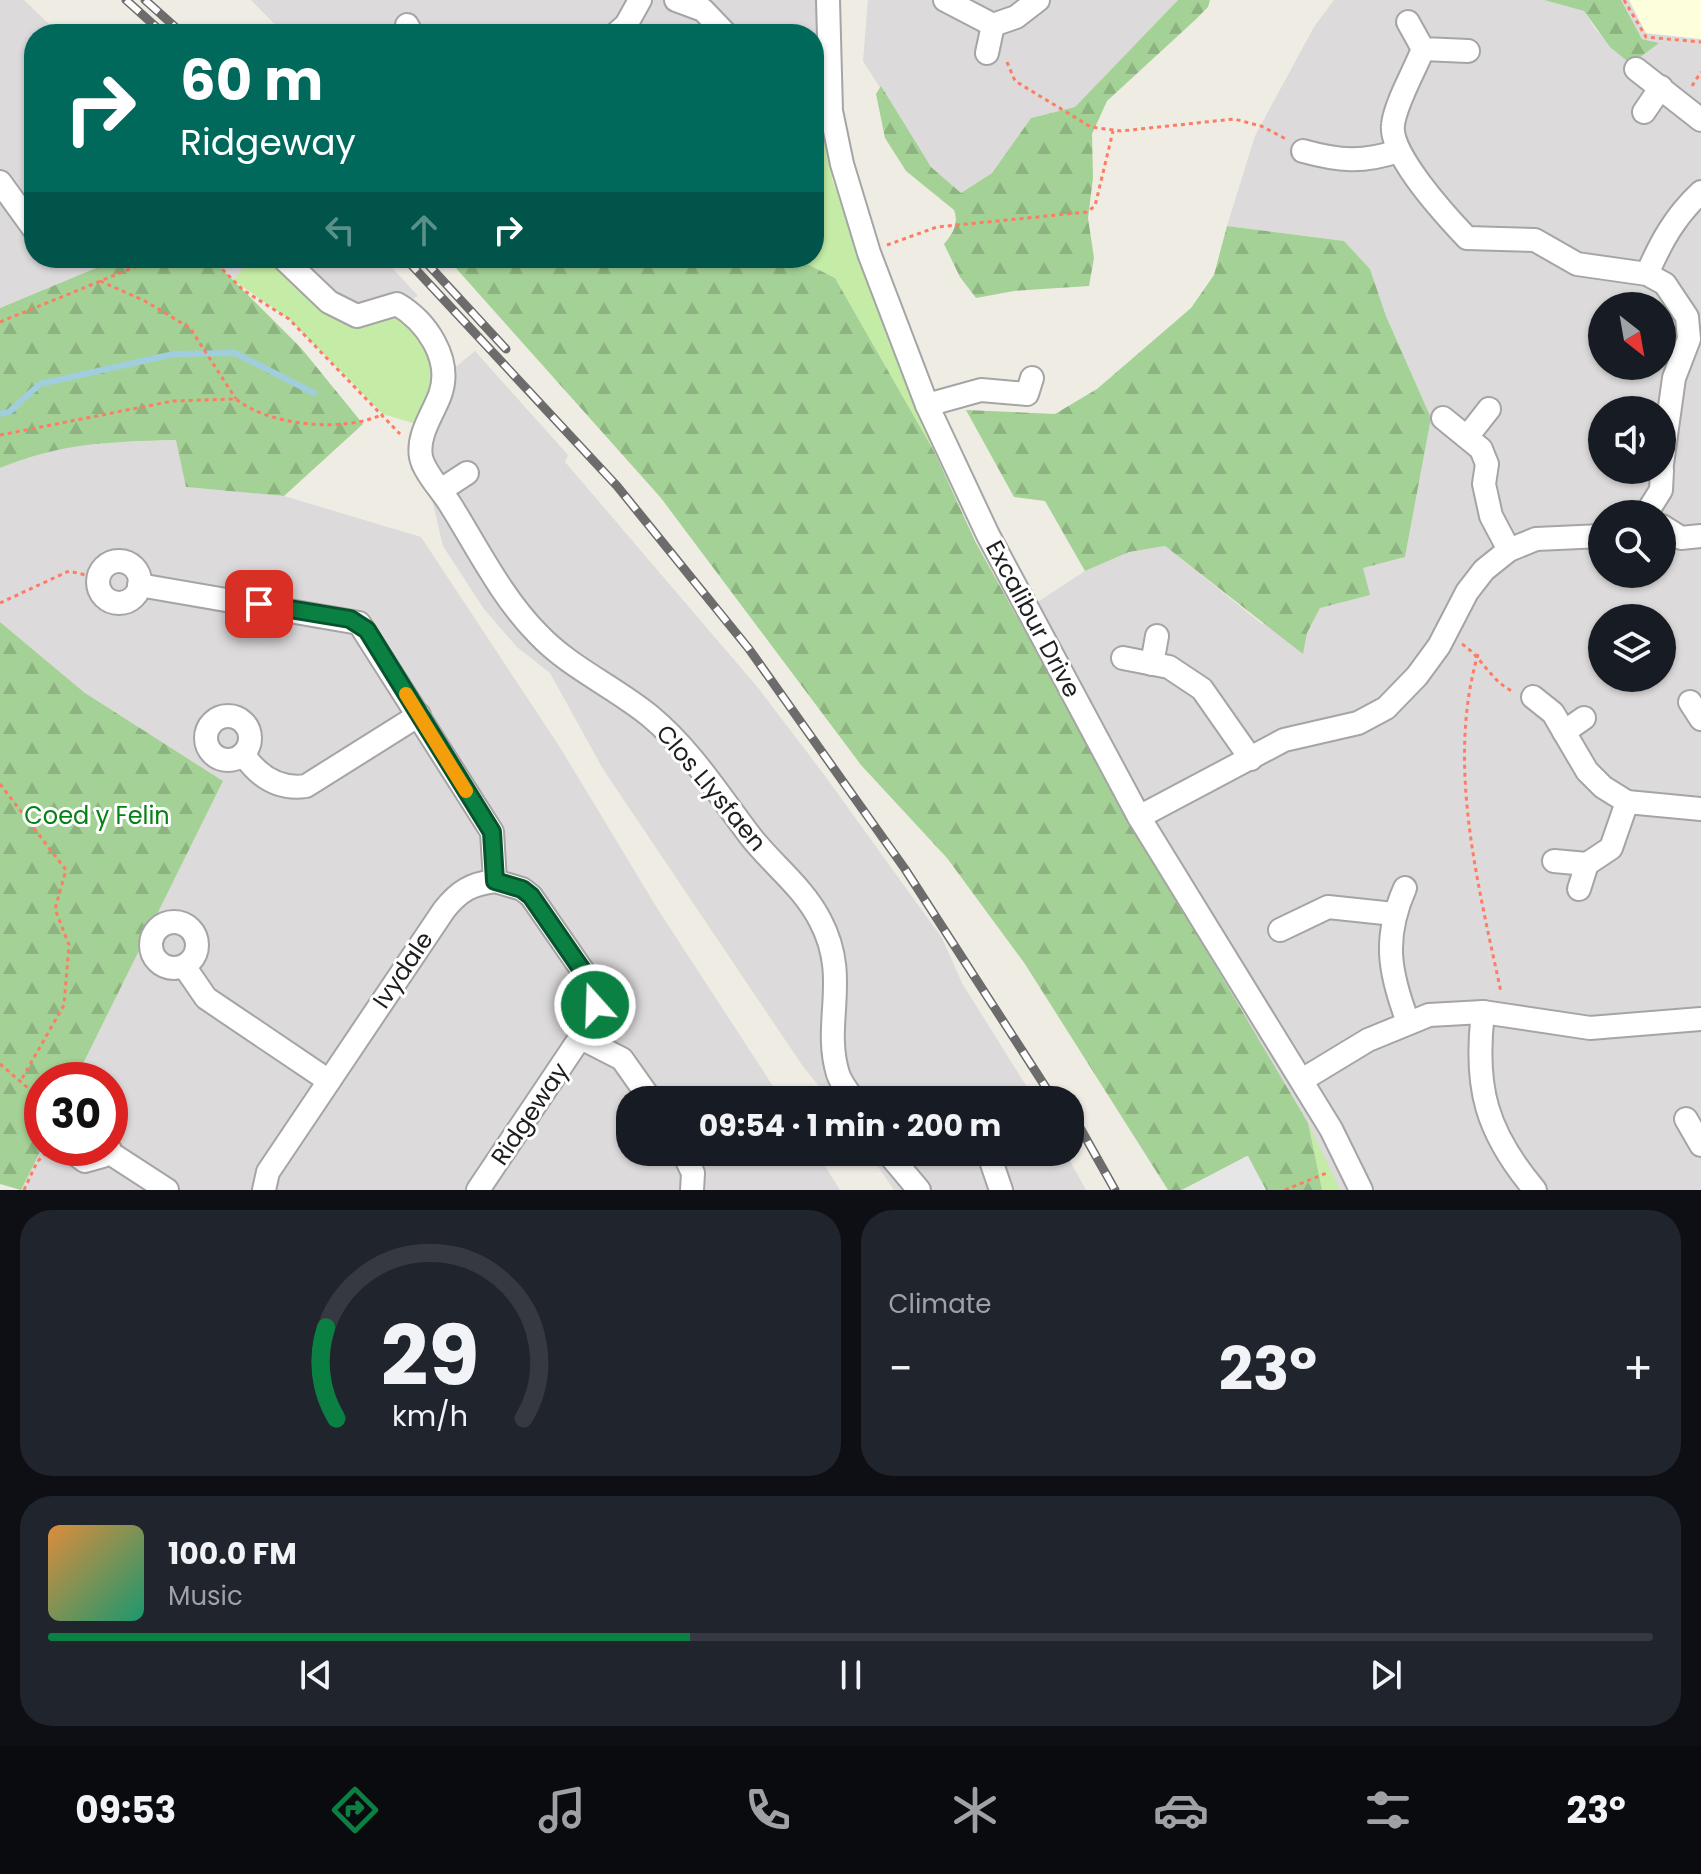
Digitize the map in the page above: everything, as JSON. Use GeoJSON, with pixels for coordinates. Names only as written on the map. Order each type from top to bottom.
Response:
{"type":"FeatureCollection","features":[{"type":"Feature","properties":{"kind":"street"},"geometry":{"type":"LineString","coordinates":[[627,24],[640,0]]}},
{"type":"Feature","properties":{"kind":"street"},"geometry":{"type":"LineString","coordinates":[[676,0],[703,10],[716,24]]}},
{"type":"Feature","properties":{"kind":"street","name":"Excalibur Drive"},"geometry":{"type":"LineString","coordinates":[[828,0],[831,111],[842,164],[869,253],[927,405],[988,535],[1139,817],[1302,1080],[1361,1190]]}},
{"type":"Feature","properties":{"kind":"street"},"geometry":{"type":"LineString","coordinates":[[945,0],[990,40],[1038,0]]}},
{"type":"Feature","properties":{"kind":"street"},"geometry":{"type":"LineString","coordinates":[[1408,22],[1423,49]]}},
{"type":"Feature","properties":{"kind":"street"},"geometry":{"type":"LineString","coordinates":[[1423,49],[1468,51]]}},
{"type":"Feature","properties":{"kind":"street"},"geometry":{"type":"LineString","coordinates":[[1423,49],[1393,126],[1398,151],[1467,238],[1535,240],[1577,264],[1647,274],[1665,284],[1687,317],[1689,339],[1674,378],[1671,396]]}},
{"type":"Feature","properties":{"kind":"street"},"geometry":{"type":"LineString","coordinates":[[1636,69],[1701,120]]}},
{"type":"Feature","properties":{"kind":"street"},"geometry":{"type":"LineString","coordinates":[[1644,112],[1661,87]]}},
{"type":"Feature","properties":{"kind":"street"},"geometry":{"type":"LineString","coordinates":[[1303,151],[1338,161],[1370,161],[1398,151]]}},
{"type":"Feature","properties":{"kind":"street"},"geometry":{"type":"LineString","coordinates":[[0,182],[24,215]]}},
{"type":"Feature","properties":{"kind":"street"},"geometry":{"type":"LineString","coordinates":[[1647,274],[1661,240],[1683,209],[1701,192]]}},
{"type":"Feature","properties":{"kind":"street"},"geometry":{"type":"LineString","coordinates":[[293,268],[329,302],[357,316],[397,304],[413,313],[432,337],[443,365],[441,393],[426,422],[421,458]]}},
{"type":"Feature","properties":{"kind":"street"},"geometry":{"type":"LineString","coordinates":[[927,405],[981,390],[1027,394],[1032,378]]}},
{"type":"Feature","properties":{"kind":"street"},"geometry":{"type":"LineString","coordinates":[[1467,437],[1489,409]]}},
{"type":"Feature","properties":{"kind":"street"},"geometry":{"type":"LineString","coordinates":[[1443,418],[1481,449],[1487,464],[1484,484],[1491,516],[1509,550]]}},
{"type":"Feature","properties":{"kind":"street","name":"Clos Llysfaen"},"geometry":{"type":"LineString","coordinates":[[421,458],[537,634],[651,716],[699,765],[753,839],[795,884],[820,920],[833,952],[838,985],[833,1041],[838,1076],[845,1086]]}},
{"type":"Feature","properties":{"kind":"street"},"geometry":{"type":"LineString","coordinates":[[441,490],[467,473]]}},
{"type":"Feature","properties":{"kind":"street"},"geometry":{"type":"LineString","coordinates":[[1676,535],[1681,538],[1701,536]]}},
{"type":"Feature","properties":{"kind":"street"},"geometry":{"type":"LineString","coordinates":[[1139,817],[1220,771],[1251,759],[1284,740],[1358,723],[1386,708],[1417,676],[1484,570],[1509,550],[1536,539],[1588,537]]}},
{"type":"Feature","properties":{"kind":"street"},"geometry":{"type":"LineString","coordinates":[[98,578],[100,592],[114,603],[128,601],[139,585],[359,623],[492,832],[495,881]]}},
{"type":"Feature","properties":{"kind":"street"},"geometry":{"type":"LineString","coordinates":[[1152,664],[1157,636]]}},
{"type":"Feature","properties":{"kind":"street"},"geometry":{"type":"LineString","coordinates":[[1123,658],[1169,667],[1202,689],[1251,759]]}},
{"type":"Feature","properties":{"kind":"street"},"geometry":{"type":"LineString","coordinates":[[1533,697],[1553,713],[1587,771],[1603,787],[1627,802],[1701,809]]}},
{"type":"Feature","properties":{"kind":"street"},"geometry":{"type":"LineString","coordinates":[[243,754],[265,778],[293,788],[306,786],[419,715]]}},
{"type":"Feature","properties":{"kind":"street"},"geometry":{"type":"LineString","coordinates":[[1564,732],[1584,718]]}},
{"type":"Feature","properties":{"kind":"street"},"geometry":{"type":"LineString","coordinates":[[1579,889],[1587,864],[1611,848],[1627,802]]}},
{"type":"Feature","properties":{"kind":"street"},"geometry":{"type":"LineString","coordinates":[[1554,861],[1587,864]]}},
{"type":"Feature","properties":{"kind":"street","name":"Ridgeway"},"geometry":{"type":"LineString","coordinates":[[478,1190],[581,1038],[592,1020],[595,1005],[589,980],[531,896],[522,889],[495,881]]}},
{"type":"Feature","properties":{"kind":"street","name":"Ivydale"},"geometry":{"type":"LineString","coordinates":[[264,1190],[268,1172],[454,897],[475,884],[495,881]]}},
{"type":"Feature","properties":{"kind":"street"},"geometry":{"type":"LineString","coordinates":[[1405,888],[1394,914],[1391,972],[1408,1022]]}},
{"type":"Feature","properties":{"kind":"street"},"geometry":{"type":"LineString","coordinates":[[1280,930],[1328,907],[1354,907],[1394,914]]}},
{"type":"Feature","properties":{"kind":"street"},"geometry":{"type":"LineString","coordinates":[[184,966],[206,998],[329,1081]]}},
{"type":"Feature","properties":{"kind":"street"},"geometry":{"type":"LineString","coordinates":[[1302,1080],[1368,1040],[1408,1022],[1448,1012],[1483,1012],[1590,1028],[1701,1019]]}},
{"type":"Feature","properties":{"kind":"street"},"geometry":{"type":"LineString","coordinates":[[1483,1012],[1478,1051],[1488,1118],[1499,1144],[1535,1190]]}},
{"type":"Feature","properties":{"kind":"street","name":"Ridgeway"},"geometry":{"type":"LineString","coordinates":[[581,1038],[622,1059],[641,1086]]}},
{"type":"Feature","properties":{"kind":"street"},"geometry":{"type":"LineString","coordinates":[[1686,1119],[1701,1145]]}},
{"type":"Feature","properties":{"kind":"street"},"geometry":{"type":"LineString","coordinates":[[128,1159],[167,1190]]}},
{"type":"Feature","properties":{"kind":"street"},"geometry":{"type":"LineString","coordinates":[[690,1166],[693,1173],[692,1190]]}},
{"type":"Feature","properties":{"kind":"street"},"geometry":{"type":"LineString","coordinates":[[899,1166],[919,1190]]}},
{"type":"Feature","properties":{"kind":"street"},"geometry":{"type":"LineString","coordinates":[[993,1166],[1001,1190]]}},
{"type":"Feature","properties":{"kind":"path"},"geometry":{"type":"LineString","coordinates":[[1624,0],[1646,37],[1701,42]]}},
{"type":"Feature","properties":{"kind":"path"},"geometry":{"type":"LineString","coordinates":[[990,40],[1002,52],[1015,81],[1091,127],[1113,131],[1234,119],[1261,126],[1302,147],[1303,151]]}},
{"type":"Feature","properties":{"kind":"path"},"geometry":{"type":"LineString","coordinates":[[869,253],[937,227],[1087,212],[1095,206],[1113,131]]}},
{"type":"Feature","properties":{"kind":"path"},"geometry":{"type":"LineString","coordinates":[[0,322],[132,268]]}},
{"type":"Feature","properties":{"kind":"path"},"geometry":{"type":"LineString","coordinates":[[221,268],[243,290],[289,319],[383,414],[421,458]]}},
{"type":"Feature","properties":{"kind":"path"},"geometry":{"type":"LineString","coordinates":[[100,281],[145,301],[190,328],[236,399],[254,414],[308,423],[363,424],[383,414]]}},
{"type":"Feature","properties":{"kind":"path"},"geometry":{"type":"LineString","coordinates":[[0,435],[173,401],[236,399]]}},
{"type":"Feature","properties":{"kind":"path"},"geometry":{"type":"LineString","coordinates":[[0,603],[69,571],[98,578]]}},
{"type":"Feature","properties":{"kind":"path"},"geometry":{"type":"LineString","coordinates":[[1445,634],[1478,654],[1496,681],[1511,691],[1533,697]]}},
{"type":"Feature","properties":{"kind":"path"},"geometry":{"type":"LineString","coordinates":[[1478,654],[1467,691],[1466,804],[1506,1016]]}},
{"type":"Feature","properties":{"kind":"path"},"geometry":{"type":"LineString","coordinates":[[0,784],[66,870],[55,909],[69,945],[64,1005],[20,1082]]}},
{"type":"Feature","properties":{"kind":"path"},"geometry":{"type":"LineString","coordinates":[[0,1064],[24,1085]]}},
{"type":"Feature","properties":{"kind":"path"},"geometry":{"type":"LineString","coordinates":[[1285,1190],[1348,1165]]}},
{"type":"Feature","properties":{"kind":"path"},"geometry":{"type":"LineString","coordinates":[[24,1190],[35,1166]]}},
{"type":"Feature","properties":{"kind":"shaded area"},"geometry":{"type":"Polygon","coordinates":[[[0,0],[24,0],[49,24],[24,24],[24,268],[96,268],[0,308],[0,0]]]}},
{"type":"Feature","properties":{"kind":"shaded area"},"geometry":{"type":"Polygon","coordinates":[[[251,0],[816,0],[816,24],[274,24],[251,0]]]}},
{"type":"Feature","properties":{"kind":"shaded area"},"geometry":{"type":"Polygon","coordinates":[[[868,0],[1178,0],[1075,107],[1031,118],[992,173],[961,193],[931,167],[863,61],[868,0]]]}},
{"type":"Feature","properties":{"kind":"shaded area"},"geometry":{"type":"Polygon","coordinates":[[[1334,0],[1544,0],[1584,11],[1595,29],[1631,64],[1658,43],[1642,39],[1621,0],[1629,0],[1646,33],[1701,39],[1701,1190],[1266,1190],[1151,983],[960,653],[1085,571],[1129,552],[1165,546],[1262,624],[1307,633],[1320,608],[1369,595],[1363,568],[1405,557],[1431,418],[1386,316],[1370,269],[1344,241],[1227,226],[1255,136],[1314,27],[1334,0]]]}},
{"type":"Feature","properties":{"kind":"shaded area"},"geometry":{"type":"Polygon","coordinates":[[[1629,0],[1701,0],[1701,39],[1646,33],[1629,0]]]}},
{"type":"Feature","properties":{"kind":"shaded area"},"geometry":{"type":"Polygon","coordinates":[[[221,268],[246,268],[233,280],[221,268]]]}},
{"type":"Feature","properties":{"kind":"shaded area"},"geometry":{"type":"Polygon","coordinates":[[[286,268],[392,268],[418,296],[362,323],[286,268]]]}},
{"type":"Feature","properties":{"kind":"shaded area"},"geometry":{"type":"Polygon","coordinates":[[[475,351],[568,455],[565,462],[759,689],[825,776],[942,938],[962,983],[1026,1086],[819,1086],[603,769],[550,673],[517,647],[484,609],[443,546],[431,495],[410,469],[416,424],[434,385],[475,351]]]}},
{"type":"Feature","properties":{"kind":"shaded area"},"geometry":{"type":"Polygon","coordinates":[[[177,440],[186,487],[284,496],[421,537],[561,749],[657,908],[773,1086],[616,1086],[616,1166],[825,1166],[840,1190],[21,1190],[33,1166],[128,1166],[128,1062],[84,1062],[223,781],[85,693],[0,622],[0,468],[41,452],[86,443],[177,440]]]}},
{"type":"Feature","properties":{"kind":"shaded area"},"geometry":{"type":"Polygon","coordinates":[[[1248,1156],[1266,1190],[1182,1190],[1248,1156]]]}},
{"type":"Feature","properties":{"kind":"shaded area"},"geometry":{"type":"Polygon","coordinates":[[[878,1166],[1073,1166],[1086,1190],[894,1190],[878,1166]]]}},
{"type":"Feature","properties":{"kind":"green space"},"geometry":{"type":"Polygon","coordinates":[[[1178,0],[1210,0],[1208,7],[1194,21],[1107,101],[1092,134],[1093,178],[1088,218],[1094,258],[1089,286],[1014,291],[976,298],[960,277],[944,244],[954,228],[954,210],[906,171],[885,138],[876,94],[881,86],[931,167],[961,193],[992,173],[1031,118],[1075,107],[1178,0]]]}},
{"type":"Feature","properties":{"kind":"green space"},"geometry":{"type":"Polygon","coordinates":[[[1544,0],[1621,0],[1642,39],[1659,43],[1631,64],[1610,47],[1584,11],[1544,0]]]}},
{"type":"Feature","properties":{"kind":"green space"},"geometry":{"type":"Polygon","coordinates":[[[831,136],[832,179],[935,453],[835,278],[815,268],[824,268],[824,140],[831,136]]]}},
{"type":"Feature","properties":{"kind":"green space"},"geometry":{"type":"Polygon","coordinates":[[[1227,226],[1344,241],[1370,269],[1386,316],[1431,418],[1405,557],[1363,568],[1370,595],[1320,608],[1307,633],[1303,654],[1165,546],[1129,552],[1085,571],[1045,501],[1014,497],[966,410],[1055,414],[1097,389],[1191,308],[1214,275],[1227,226]]]}},
{"type":"Feature","properties":{"kind":"green space"},"geometry":{"type":"Polygon","coordinates":[[[96,268],[221,268],[301,348],[363,424],[284,496],[186,487],[176,440],[66,448],[0,468],[0,308],[96,268]]]}},
{"type":"Feature","properties":{"kind":"green space"},"geometry":{"type":"Polygon","coordinates":[[[244,268],[288,268],[357,316],[397,304],[432,337],[434,385],[416,424],[383,414],[289,319],[233,280],[244,268]]]}},
{"type":"Feature","properties":{"kind":"green space"},"geometry":{"type":"Polygon","coordinates":[[[456,268],[815,268],[835,278],[935,453],[975,541],[1130,821],[1308,1123],[1322,1190],[1266,1190],[1247,1156],[1182,1190],[1168,1190],[1025,964],[947,858],[861,765],[661,498],[456,268]]]}},
{"type":"Feature","properties":{"kind":"green space","name":"Coed y Felin"},"geometry":{"type":"Polygon","coordinates":[[[0,622],[85,693],[223,781],[84,1062],[24,1062],[24,1166],[33,1166],[21,1190],[0,1184],[0,622]]]}},
{"type":"Feature","properties":{"kind":"green space"},"geometry":{"type":"Polygon","coordinates":[[[1308,1123],[1340,1190],[1322,1190],[1308,1123]]]}},
{"type":"Feature","properties":{"kind":"waterway"},"geometry":{"type":"LineString","coordinates":[[0,414],[9,412],[40,384],[174,354],[235,353],[314,393]]}},
{"type":"Feature","properties":{"kind":"railway"},"geometry":{"type":"LineString","coordinates":[[126,0],[153,24]]}},
{"type":"Feature","properties":{"kind":"railway"},"geometry":{"type":"LineString","coordinates":[[145,0],[172,24]]}},
{"type":"Feature","properties":{"kind":"railway"},"geometry":{"type":"LineString","coordinates":[[414,268],[617,486],[749,649],[905,869],[1045,1086]]}},
{"type":"Feature","properties":{"kind":"railway"},"geometry":{"type":"LineString","coordinates":[[431,268],[506,349]]}},
{"type":"Feature","properties":{"kind":"railway"},"geometry":{"type":"LineString","coordinates":[[1084,1135],[1115,1190]]}},
{"type":"Feature","properties":{"kind":"slow traffic"},"geometry":{"type":"LineString","coordinates":[[406,694],[466,791]]}},
{"type":"Feature","properties":{"kind":"route"},"geometry":{"type":"LineString","coordinates":[[259,604],[350,619],[367,630],[492,832],[495,881],[522,889],[540,907],[589,980],[595,1005]]}}]}
